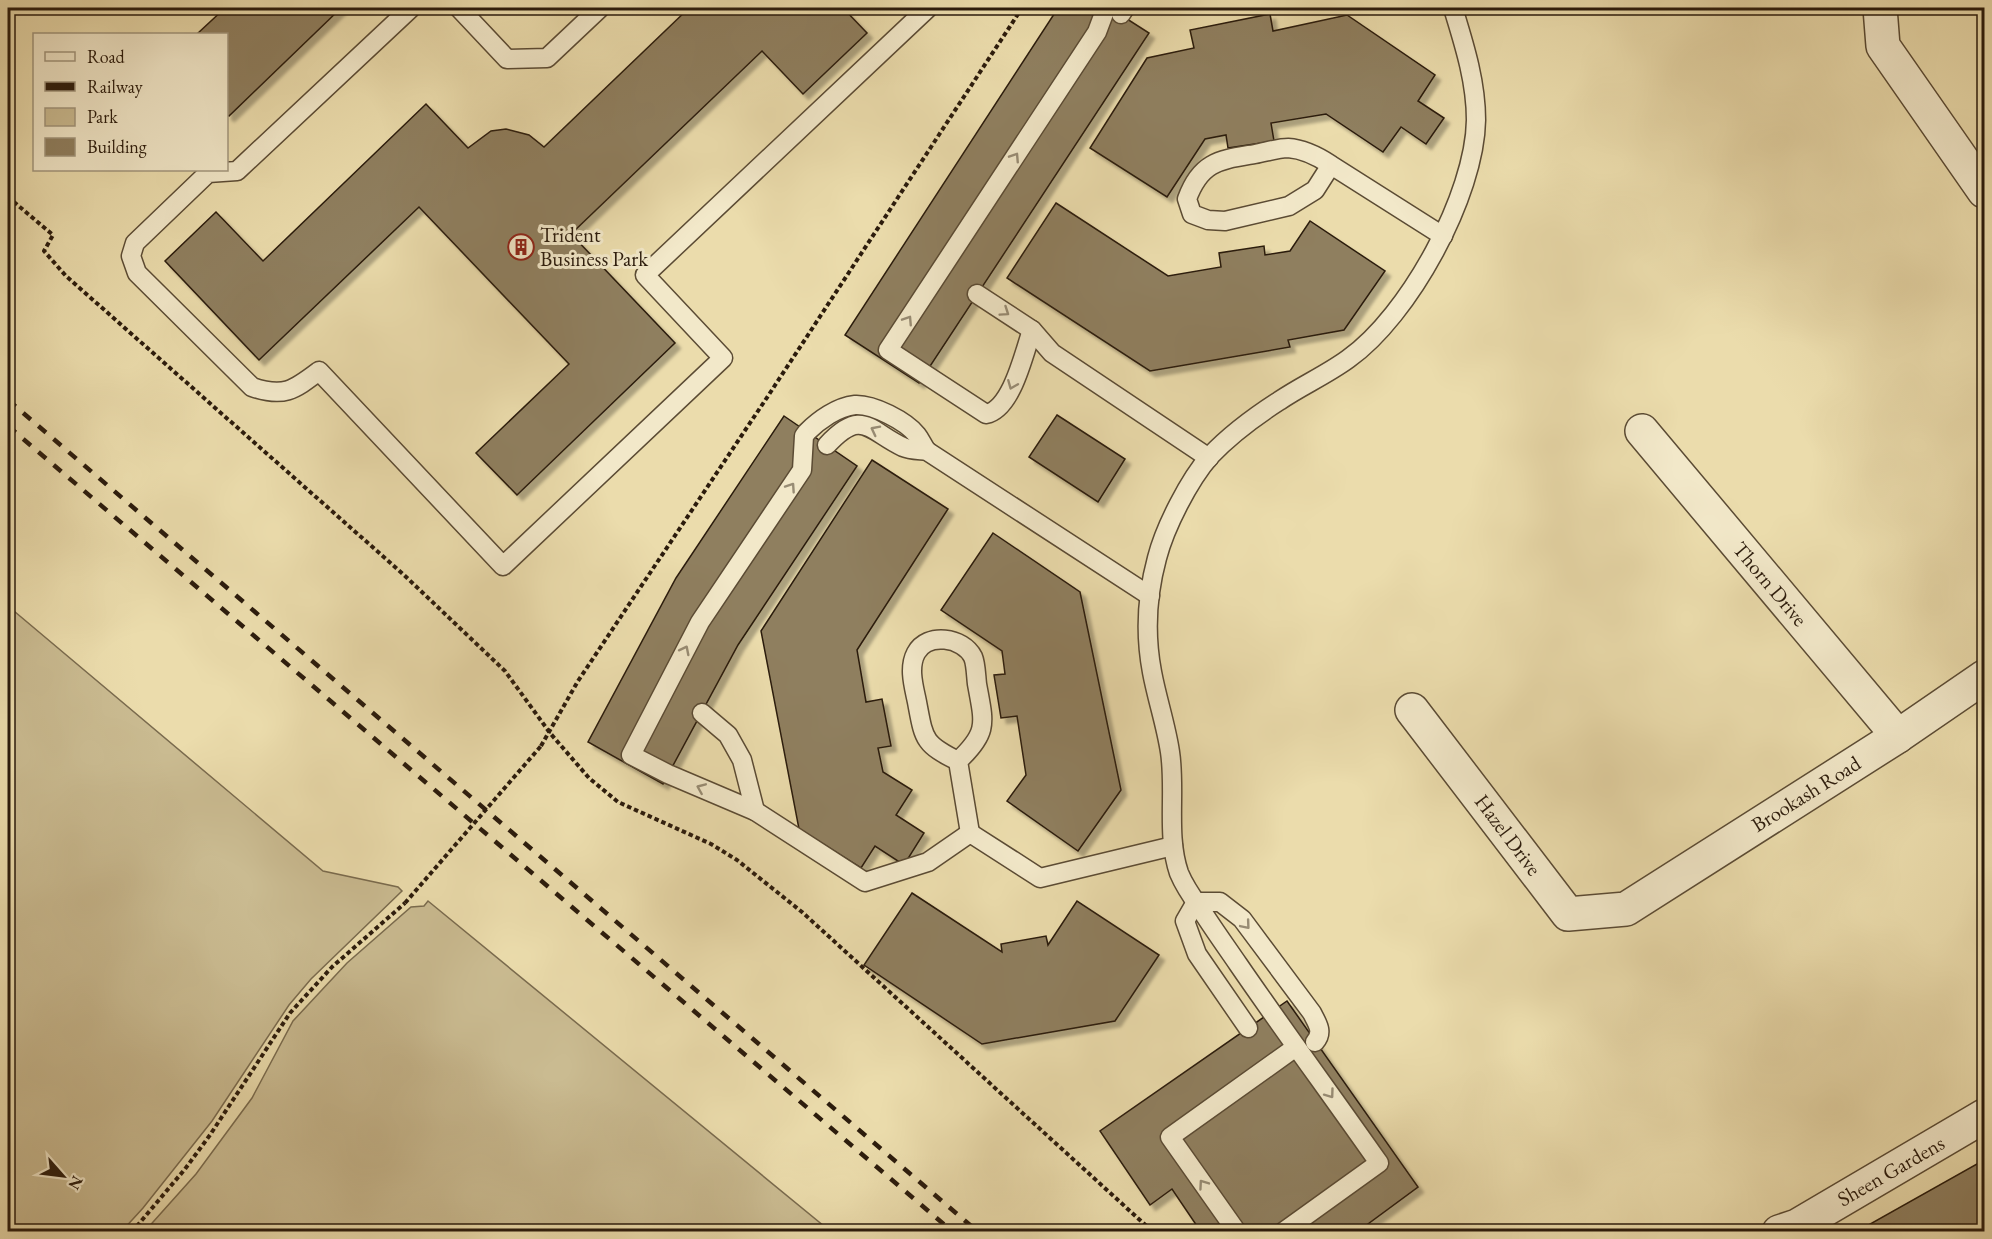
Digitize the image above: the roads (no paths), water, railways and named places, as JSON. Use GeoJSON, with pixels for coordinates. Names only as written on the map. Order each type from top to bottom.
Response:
{"type":"FeatureCollection","features":[{"type":"Feature","properties":{"kind":"street"},"geometry":{"type":"LineString","coordinates":[[1880,8],[1882,46],[1984,192]]}},
{"type":"Feature","properties":{"kind":"street","name":"Thorn Drive"},"geometry":{"type":"LineString","coordinates":[[1642,431],[1898,736]]}},
{"type":"Feature","properties":{"kind":"street","name":"Brookash Road"},"geometry":{"type":"LineString","coordinates":[[1626,909],[1898,736],[1984,677]]}},
{"type":"Feature","properties":{"kind":"street","name":"Hazel Drive"},"geometry":{"type":"LineString","coordinates":[[1412,710],[1568,914],[1626,909]]}},
{"type":"Feature","properties":{"kind":"street","name":"Sheen Gardens"},"geometry":{"type":"LineString","coordinates":[[1792,1230],[1984,1116]]}},
{"type":"Feature","properties":{"kind":"lane"},"geometry":{"type":"LineString","coordinates":[[411,8],[237,171],[208,173],[135,243],[131,256],[137,273],[252,387],[267,392],[286,392],[297,388],[319,371],[503,566],[723,358],[645,274],[928,8]]}},
{"type":"Feature","properties":{"kind":"lane"},"geometry":{"type":"LineString","coordinates":[[459,8],[507,59],[547,58],[600,8]]}},
{"type":"Feature","properties":{"kind":"lane"},"geometry":{"type":"LineString","coordinates":[[1283,1232],[1379,1163],[1196,902],[1180,874],[1173,846],[1170,756],[1152,670],[1148,629],[1150,596],[1157,557],[1170,522],[1209,458],[1246,424],[1346,361],[1364,347],[1399,305],[1434,254],[1462,191],[1474,147],[1476,118],[1470,67],[1453,8]]}},
{"type":"Feature","properties":{"kind":"lane"},"geometry":{"type":"LineString","coordinates":[[1032,330],[1010,390],[1002,405],[993,413],[986,414],[888,350],[1097,32],[1117,10]]}},
{"type":"Feature","properties":{"kind":"lane"},"geometry":{"type":"LineString","coordinates":[[1331,165],[1315,190],[1289,206],[1225,221],[1208,220],[1192,214],[1187,199],[1193,182],[1205,169],[1221,160],[1288,148],[1316,156],[1331,165],[1443,236]]}},
{"type":"Feature","properties":{"kind":"lane"},"geometry":{"type":"LineString","coordinates":[[978,294],[1032,330],[1053,353],[1209,458]]}},
{"type":"Feature","properties":{"kind":"lane"},"geometry":{"type":"LineString","coordinates":[[970,832],[928,862],[865,882],[755,811],[668,774],[631,755],[700,622],[802,470],[804,436],[807,432],[836,411],[855,405],[877,409],[898,420],[916,434],[927,451],[1150,596]]}},
{"type":"Feature","properties":{"kind":"lane"},"geometry":{"type":"LineString","coordinates":[[827,446],[837,434],[860,424],[871,427],[905,448],[927,451]]}},
{"type":"Feature","properties":{"kind":"lane"},"geometry":{"type":"LineString","coordinates":[[940,638],[958,643],[972,656],[984,722],[974,746],[958,761],[939,752],[923,736],[911,670],[916,652],[926,643],[940,638]]}},
{"type":"Feature","properties":{"kind":"lane"},"geometry":{"type":"LineString","coordinates":[[702,713],[728,735],[742,760],[755,811]]}},
{"type":"Feature","properties":{"kind":"lane"},"geometry":{"type":"LineString","coordinates":[[958,761],[970,832],[1040,878],[1173,846]]}},
{"type":"Feature","properties":{"kind":"lane"},"geometry":{"type":"LineString","coordinates":[[1196,902],[1185,921],[1197,954],[1248,1028]]}},
{"type":"Feature","properties":{"kind":"lane"},"geometry":{"type":"LineString","coordinates":[[1196,902],[1220,902],[1242,919],[1312,1013],[1320,1028],[1316,1042]]}},
{"type":"Feature","properties":{"kind":"lane"},"geometry":{"type":"LineString","coordinates":[[1237,1232],[1170,1137],[1296,1047]]}},
{"type":"Feature","properties":{"kind":"railway"},"geometry":{"type":"LineString","coordinates":[[8,400],[978,1232]]}},
{"type":"Feature","properties":{"kind":"railway"},"geometry":{"type":"LineString","coordinates":[[8,426],[953,1232]]}},
{"type":"Feature","properties":{"kind":"place","name":"Trident Business Park"},"geometry":{"type":"Point","coordinates":[521,247]}}]}
